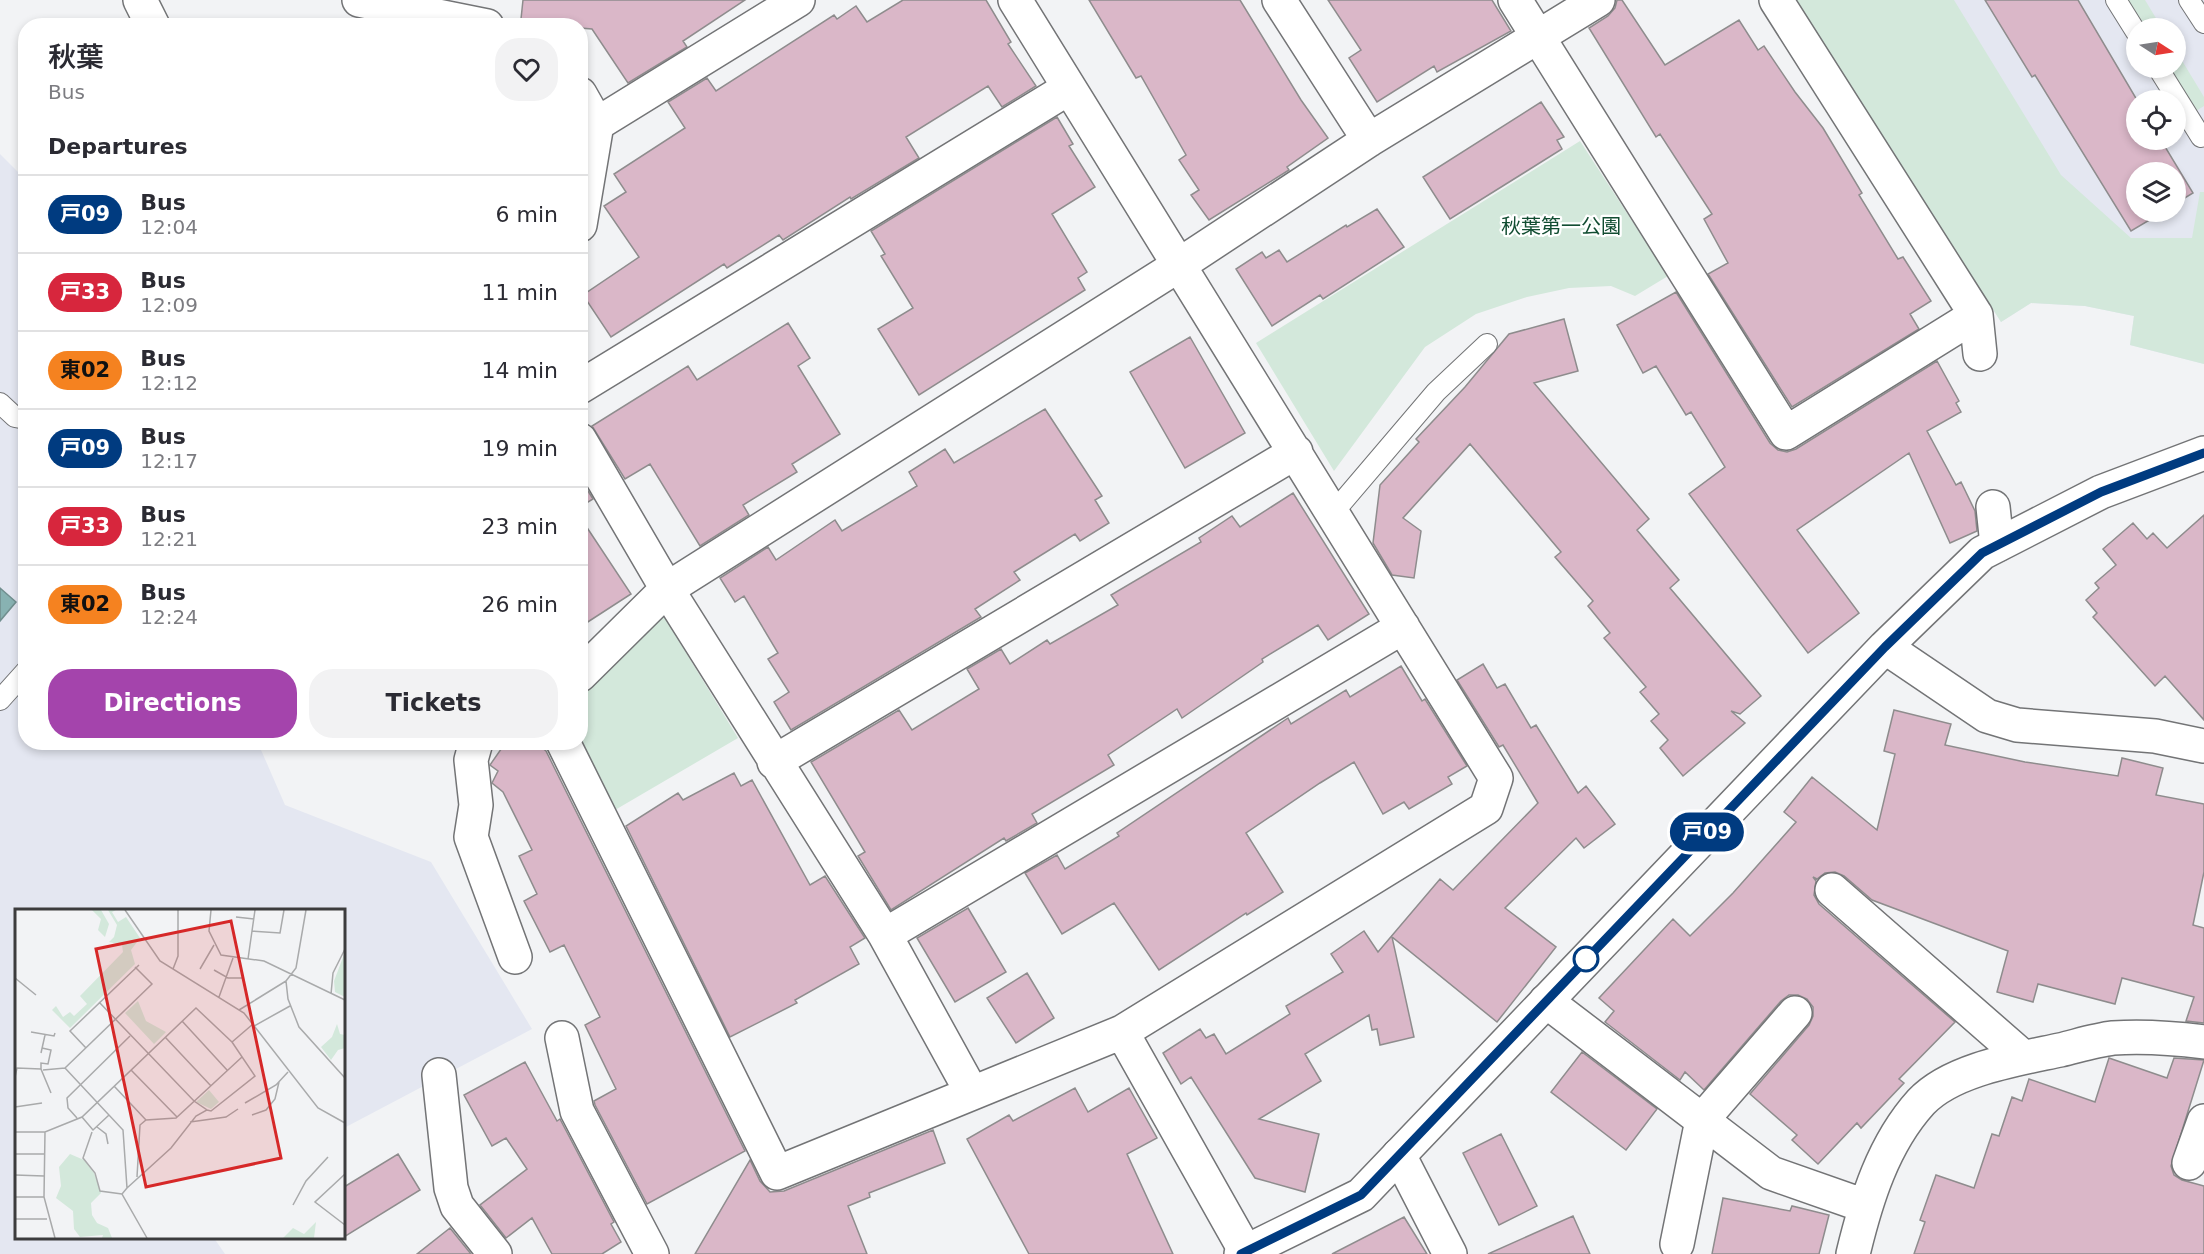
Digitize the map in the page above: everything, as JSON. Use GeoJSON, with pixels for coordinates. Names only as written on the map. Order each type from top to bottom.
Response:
{"type":"FeatureCollection","features":[{"type":"Feature","properties":{"kind":"street"},"geometry":{"type":"LineString","coordinates":[[140,0],[149,18]]}},
{"type":"Feature","properties":{"kind":"street"},"geometry":{"type":"LineString","coordinates":[[359,0],[448,18]]}},
{"type":"Feature","properties":{"kind":"street"},"geometry":{"type":"LineString","coordinates":[[597,124],[798,0]]}},
{"type":"Feature","properties":{"kind":"street"},"geometry":{"type":"LineString","coordinates":[[567,750],[777,1173],[1122,1032],[1486,808],[1496,778],[1015,0]]}},
{"type":"Feature","properties":{"kind":"street"},"geometry":{"type":"LineString","coordinates":[[1279,0],[1369,140]]}},
{"type":"Feature","properties":{"kind":"street"},"geometry":{"type":"LineString","coordinates":[[1515,0],[1786,433],[1976,315]]}},
{"type":"Feature","properties":{"kind":"street"},"geometry":{"type":"LineString","coordinates":[[588,667],[666,589],[1179,265],[1369,140],[1598,0]]}},
{"type":"Feature","properties":{"kind":"street"},"geometry":{"type":"LineString","coordinates":[[1776,0],[1976,315],[1980,354]]}},
{"type":"Feature","properties":{"kind":"street"},"geometry":{"type":"LineString","coordinates":[[588,382],[1069,88]]}},
{"type":"Feature","properties":{"kind":"street"},"geometry":{"type":"LineString","coordinates":[[588,108],[597,124],[588,177]]}},
{"type":"Feature","properties":{"kind":"street"},"geometry":{"type":"LineString","coordinates":[[774,762],[1296,453]]}},
{"type":"Feature","properties":{"kind":"street"},"geometry":{"type":"LineString","coordinates":[[1122,1032],[1244,1253],[1361,1195],[1885,647],[1982,553],[2101,492],[2204,453]]}},
{"type":"Feature","properties":{"kind":"street"},"geometry":{"type":"LineString","coordinates":[[588,454],[666,589],[885,934],[972,1093]]}},
{"type":"Feature","properties":{"kind":"street"},"geometry":{"type":"LineString","coordinates":[[1993,507],[1997,545]]}},
{"type":"Feature","properties":{"kind":"street"},"geometry":{"type":"LineString","coordinates":[[885,934],[1403,627]]}},
{"type":"Feature","properties":{"kind":"street"},"geometry":{"type":"LineString","coordinates":[[1885,647],[1987,716],[2017,725],[2155,736],[2204,746]]}},
{"type":"Feature","properties":{"kind":"street"},"geometry":{"type":"LineString","coordinates":[[474,750],[471,760],[476,805],[471,837],[515,957]]}},
{"type":"Feature","properties":{"kind":"street"},"geometry":{"type":"LineString","coordinates":[[1832,890],[2023,1057]]}},
{"type":"Feature","properties":{"kind":"street"},"geometry":{"type":"LineString","coordinates":[[1546,1000],[1771,1173],[1865,1206]]}},
{"type":"Feature","properties":{"kind":"street"},"geometry":{"type":"LineString","coordinates":[[1677,1244],[1702,1120],[1795,1013]]}},
{"type":"Feature","properties":{"kind":"street"},"geometry":{"type":"LineString","coordinates":[[1853,1254],[1865,1206],[1888,1149],[1922,1101],[1965,1073],[2023,1057],[2110,1038],[2158,1036],[2204,1042]]}},
{"type":"Feature","properties":{"kind":"street"},"geometry":{"type":"LineString","coordinates":[[562,1038],[577,1111],[652,1254]]}},
{"type":"Feature","properties":{"kind":"street"},"geometry":{"type":"LineString","coordinates":[[439,1075],[451,1188],[457,1206],[495,1254]]}},
{"type":"Feature","properties":{"kind":"street"},"geometry":{"type":"LineString","coordinates":[[2189,1163],[2204,1121]]}},
{"type":"Feature","properties":{"kind":"street"},"geometry":{"type":"LineString","coordinates":[[1399,1155],[1450,1254]]}},
{"type":"Feature","properties":{"kind":"lane"},"geometry":{"type":"LineString","coordinates":[[2116,0],[2127,18]]}},
{"type":"Feature","properties":{"kind":"lane"},"geometry":{"type":"LineString","coordinates":[[2189,0],[2204,23]]}},
{"type":"Feature","properties":{"kind":"lane"},"geometry":{"type":"LineString","coordinates":[[2164,78],[2203,140]]}},
{"type":"Feature","properties":{"kind":"lane"},"geometry":{"type":"LineString","coordinates":[[1333,513],[1436,392],[1487,344]]}},
{"type":"Feature","properties":{"kind":"lane"},"geometry":{"type":"LineString","coordinates":[[0,403],[18,418]]}},
{"type":"Feature","properties":{"kind":"lane"},"geometry":{"type":"LineString","coordinates":[[0,700],[18,680]]}},
{"type":"Feature","properties":{"kind":"shaded area"},"geometry":{"type":"Polygon","coordinates":[[[1796,0],[2204,0],[2204,364],[2130,345],[2134,316],[2085,306],[2031,303],[2001,322],[1796,0]]]}},
{"type":"Feature","properties":{"kind":"shaded area"},"geometry":{"type":"Polygon","coordinates":[[[0,154],[18,172],[18,750],[261,750],[285,805],[431,862],[532,1029],[345,1127],[345,909],[15,909],[15,1239],[215,1239],[225,1254],[0,1254],[0,154]]]}},
{"type":"Feature","properties":{"kind":"green space"},"geometry":{"type":"Polygon","coordinates":[[[1796,0],[1954,0],[2061,175],[2131,238],[2192,238],[2200,192],[2204,192],[2204,364],[2130,345],[2134,316],[2085,306],[2031,303],[2001,322],[1796,0]]]}},
{"type":"Feature","properties":{"kind":"green space"},"geometry":{"type":"Polygon","coordinates":[[[2128,0],[2145,0],[2156,18],[2140,18],[2128,0]]]}},
{"type":"Feature","properties":{"kind":"green space"},"geometry":{"type":"Polygon","coordinates":[[[2186,67],[2204,97],[2204,106],[2196,111],[2186,94],[2186,90],[2183,90],[2176,78],[2186,78],[2186,67]]]}},
{"type":"Feature","properties":{"kind":"green space","name":"秋葉第一公園"},"geometry":{"type":"Polygon","coordinates":[[[1580,141],[1668,276],[1635,296],[1611,286],[1569,288],[1527,297],[1476,314],[1425,347],[1334,471],[1256,343],[1580,141]]]}},
{"type":"Feature","properties":{"kind":"green space"},"geometry":{"type":"Polygon","coordinates":[[[657,605],[738,738],[615,810],[583,750],[588,750],[588,688],[657,605]]]}},
{"type":"Feature","properties":{"kind":"water"},"geometry":{"type":"Polygon","coordinates":[[[0,588],[16,602],[0,621],[0,588]]]}},
{"type":"Feature","properties":{"kind":"building"},"geometry":{"type":"Polygon","coordinates":[[[523,0],[745,0],[683,41],[687,47],[628,83],[592,29],[588,29],[588,18],[521,18],[523,0]]]}},
{"type":"Feature","properties":{"kind":"building"},"geometry":{"type":"Polygon","coordinates":[[[903,0],[986,0],[1011,42],[1008,44],[1036,86],[1002,107],[988,86],[906,137],[919,158],[851,199],[850,197],[783,240],[779,235],[727,268],[724,264],[611,337],[588,302],[588,292],[639,257],[604,206],[626,192],[614,174],[685,128],[668,102],[707,78],[716,91],[834,15],[837,19],[856,6],[867,22],[903,0]]]}},
{"type":"Feature","properties":{"kind":"building"},"geometry":{"type":"Polygon","coordinates":[[[1089,0],[1240,0],[1301,100],[1328,138],[1287,167],[1289,170],[1209,220],[1191,195],[1199,190],[1179,160],[1186,155],[1141,76],[1136,78],[1089,0]]]}},
{"type":"Feature","properties":{"kind":"building"},"geometry":{"type":"Polygon","coordinates":[[[1328,0],[1492,0],[1511,31],[1437,72],[1434,66],[1377,102],[1349,58],[1361,50],[1328,0]]]}},
{"type":"Feature","properties":{"kind":"building"},"geometry":{"type":"Polygon","coordinates":[[[1617,0],[1622,0],[1665,65],[1739,20],[1758,50],[1764,46],[1823,128],[1862,193],[1859,195],[1898,259],[1903,257],[1931,301],[1910,314],[1919,329],[1792,407],[1708,274],[1728,263],[1704,219],[1712,214],[1660,134],[1656,137],[1589,28],[1608,16],[1615,8],[1617,0]]]}},
{"type":"Feature","properties":{"kind":"building"},"geometry":{"type":"Polygon","coordinates":[[[1985,0],[2078,0],[2131,90],[2126,90],[2126,150],[2167,150],[2174,162],[2126,162],[2126,222],[2146,222],[2131,231],[2035,75],[2032,77],[1985,0]]]}},
{"type":"Feature","properties":{"kind":"building"},"geometry":{"type":"Polygon","coordinates":[[[1541,102],[1564,137],[1557,140],[1562,149],[1450,219],[1423,177],[1541,102]]]}},
{"type":"Feature","properties":{"kind":"building"},"geometry":{"type":"Polygon","coordinates":[[[1057,117],[1073,144],[1069,146],[1095,187],[1052,214],[1087,272],[1078,278],[1085,290],[919,395],[878,329],[913,308],[881,256],[885,254],[871,231],[1057,117]]]}},
{"type":"Feature","properties":{"kind":"building"},"geometry":{"type":"Polygon","coordinates":[[[2186,181],[2193,193],[2186,197],[2186,181]]]}},
{"type":"Feature","properties":{"kind":"building"},"geometry":{"type":"Polygon","coordinates":[[[1377,209],[1404,247],[1323,299],[1320,295],[1272,326],[1236,269],[1262,252],[1266,258],[1279,250],[1287,262],[1346,225],[1347,227],[1377,209]]]}},
{"type":"Feature","properties":{"kind":"building"},"geometry":{"type":"Polygon","coordinates":[[[1676,292],[1770,443],[1778,450],[1787,452],[1796,449],[1937,361],[1959,401],[1956,403],[1961,412],[1927,431],[1956,485],[1961,482],[1975,511],[1977,531],[1950,543],[1909,453],[1797,530],[1859,613],[1808,653],[1689,494],[1725,467],[1691,412],[1686,415],[1656,366],[1643,373],[1617,325],[1676,292]]]}},
{"type":"Feature","properties":{"kind":"building"},"geometry":{"type":"Polygon","coordinates":[[[1564,319],[1578,371],[1534,383],[1649,519],[1637,530],[1679,580],[1670,588],[1761,696],[1740,714],[1731,711],[1745,723],[1683,776],[1660,748],[1668,740],[1651,721],[1659,714],[1640,692],[1646,687],[1604,638],[1610,633],[1588,606],[1593,601],[1555,557],[1561,552],[1470,444],[1403,518],[1421,531],[1414,578],[1392,575],[1373,543],[1380,485],[1419,442],[1416,439],[1465,387],[1509,334],[1564,319]]]}},
{"type":"Feature","properties":{"kind":"building"},"geometry":{"type":"Polygon","coordinates":[[[788,323],[810,358],[798,366],[840,434],[792,464],[797,472],[743,505],[749,515],[700,546],[650,464],[625,479],[592,426],[688,366],[697,380],[788,323]]]}},
{"type":"Feature","properties":{"kind":"building"},"geometry":{"type":"Polygon","coordinates":[[[1190,337],[1245,433],[1185,468],[1130,372],[1190,337]]]}},
{"type":"Feature","properties":{"kind":"building"},"geometry":{"type":"Polygon","coordinates":[[[1045,409],[1102,496],[1095,500],[1109,523],[1080,541],[1075,534],[1014,572],[1020,580],[975,609],[981,617],[791,730],[774,702],[789,692],[768,659],[778,653],[744,596],[735,602],[720,578],[768,547],[776,560],[835,520],[842,531],[917,486],[909,472],[945,449],[954,463],[1045,409]]]}},
{"type":"Feature","properties":{"kind":"building"},"geometry":{"type":"Polygon","coordinates":[[[588,491],[593,499],[588,502],[588,491]]]}},
{"type":"Feature","properties":{"kind":"building"},"geometry":{"type":"Polygon","coordinates":[[[1293,493],[1369,614],[1328,640],[1318,625],[1262,659],[1263,662],[1182,718],[1177,709],[1108,755],[1114,765],[1032,814],[1037,823],[1006,841],[1004,838],[891,910],[858,856],[865,852],[811,762],[899,710],[912,730],[979,689],[967,669],[1001,649],[1010,664],[1047,640],[1050,644],[1118,605],[1111,595],[1201,542],[1199,538],[1232,516],[1240,527],[1293,493]]]}},
{"type":"Feature","properties":{"kind":"building"},"geometry":{"type":"Polygon","coordinates":[[[2204,515],[2204,720],[2165,676],[2155,686],[2093,617],[2097,613],[2086,600],[2099,588],[2095,583],[2116,565],[2103,549],[2133,523],[2147,539],[2153,533],[2167,548],[2204,515]]]}},
{"type":"Feature","properties":{"kind":"building"},"geometry":{"type":"Polygon","coordinates":[[[588,529],[631,594],[588,622],[588,529]]]}},
{"type":"Feature","properties":{"kind":"building"},"geometry":{"type":"Polygon","coordinates":[[[1483,664],[1497,688],[1505,684],[1531,728],[1536,725],[1578,793],[1586,786],[1615,824],[1584,848],[1576,838],[1505,908],[1556,947],[1497,1022],[1392,937],[1414,1037],[1380,1045],[1377,1029],[1372,1030],[1369,1015],[1305,1054],[1321,1081],[1259,1119],[1319,1134],[1305,1192],[1255,1178],[1191,1077],[1181,1084],[1163,1053],[1200,1029],[1206,1038],[1214,1034],[1226,1054],[1290,1014],[1286,1006],[1343,972],[1331,954],[1364,931],[1378,952],[1440,879],[1453,890],[1538,803],[1503,745],[1499,747],[1457,680],[1483,664]]]}},
{"type":"Feature","properties":{"kind":"building"},"geometry":{"type":"Polygon","coordinates":[[[1401,666],[1422,701],[1425,699],[1467,766],[1448,777],[1452,784],[1409,809],[1404,802],[1383,814],[1354,762],[1320,783],[1246,833],[1283,892],[1247,915],[1246,913],[1159,970],[1114,903],[1062,934],[1025,873],[1057,855],[1065,869],[1119,836],[1117,833],[1288,718],[1291,724],[1346,690],[1350,697],[1401,666]]]}},
{"type":"Feature","properties":{"kind":"building"},"geometry":{"type":"Polygon","coordinates":[[[1894,710],[1951,724],[1945,745],[2025,762],[2118,776],[2122,758],[2163,768],[2156,795],[2204,804],[2204,872],[2193,925],[2204,928],[2204,1023],[2186,1021],[2194,997],[2122,978],[2115,1004],[2038,984],[2033,1002],[1997,992],[2008,951],[1872,900],[1844,876],[1835,872],[1825,873],[1817,879],[1813,877],[1816,881],[1814,895],[1819,904],[1955,1022],[1899,1079],[1904,1083],[1861,1128],[1857,1123],[1818,1164],[1792,1140],[1797,1135],[1750,1094],[1809,1025],[1813,1016],[1813,1007],[1807,999],[1798,995],[1789,995],[1781,1001],[1704,1090],[1685,1072],[1680,1080],[1605,1022],[1614,1011],[1599,998],[1673,919],[1690,936],[1733,893],[1796,822],[1784,812],[1812,777],[1877,830],[1895,754],[1884,751],[1894,710]]]}},
{"type":"Feature","properties":{"kind":"building"},"geometry":{"type":"Polygon","coordinates":[[[500,750],[546,751],[745,1151],[647,1204],[595,1105],[594,1101],[616,1089],[585,1025],[600,1017],[564,945],[550,952],[524,901],[537,894],[519,856],[532,850],[503,792],[492,783],[498,771],[490,765],[500,750]]]}},
{"type":"Feature","properties":{"kind":"building"},"geometry":{"type":"Polygon","coordinates":[[[734,773],[741,786],[752,780],[810,885],[825,876],[865,938],[850,947],[859,964],[795,1000],[797,1003],[730,1037],[626,826],[678,793],[683,800],[734,773]]]}},
{"type":"Feature","properties":{"kind":"building"},"geometry":{"type":"Polygon","coordinates":[[[968,908],[1006,972],[955,1002],[917,938],[968,908]]]}},
{"type":"Feature","properties":{"kind":"building"},"geometry":{"type":"Polygon","coordinates":[[[1027,973],[1054,1018],[1016,1043],[987,998],[1027,973]]]}},
{"type":"Feature","properties":{"kind":"building"},"geometry":{"type":"Polygon","coordinates":[[[1582,1052],[1657,1109],[1626,1150],[1551,1092],[1582,1052]]]}},
{"type":"Feature","properties":{"kind":"building"},"geometry":{"type":"Polygon","coordinates":[[[2109,1058],[2167,1078],[2174,1058],[2204,1060],[2171,1166],[2174,1175],[2182,1180],[2204,1186],[2204,1254],[1914,1254],[1925,1222],[1920,1220],[1936,1175],[1974,1188],[1992,1134],[1999,1136],[2012,1097],[2022,1101],[2029,1079],[2095,1102],[2109,1058]]]}},
{"type":"Feature","properties":{"kind":"building"},"geometry":{"type":"Polygon","coordinates":[[[525,1062],[557,1121],[560,1119],[614,1222],[611,1224],[621,1242],[602,1254],[552,1254],[532,1218],[506,1238],[480,1205],[527,1169],[506,1138],[492,1146],[464,1095],[525,1062]]]}},
{"type":"Feature","properties":{"kind":"building"},"geometry":{"type":"Polygon","coordinates":[[[1075,1088],[1088,1112],[1129,1088],[1157,1138],[1127,1154],[1173,1254],[1029,1254],[967,1139],[1009,1115],[1013,1121],[1075,1088]]]}},
{"type":"Feature","properties":{"kind":"building"},"geometry":{"type":"Polygon","coordinates":[[[933,1130],[945,1163],[869,1193],[870,1197],[848,1206],[867,1254],[695,1254],[750,1160],[760,1181],[770,1192],[784,1191],[933,1130]]]}},
{"type":"Feature","properties":{"kind":"building"},"geometry":{"type":"Polygon","coordinates":[[[1501,1134],[1537,1206],[1499,1225],[1463,1153],[1501,1134]]]}},
{"type":"Feature","properties":{"kind":"building"},"geometry":{"type":"Polygon","coordinates":[[[398,1154],[420,1190],[345,1236],[345,1186],[398,1154]]]}},
{"type":"Feature","properties":{"kind":"building"},"geometry":{"type":"Polygon","coordinates":[[[1723,1198],[1790,1211],[1792,1206],[1829,1215],[1819,1254],[1712,1254],[1723,1198]]]}},
{"type":"Feature","properties":{"kind":"building"},"geometry":{"type":"Polygon","coordinates":[[[1573,1216],[1590,1254],[1488,1254],[1573,1216]]]}},
{"type":"Feature","properties":{"kind":"building"},"geometry":{"type":"Polygon","coordinates":[[[1404,1217],[1427,1254],[1332,1254],[1404,1217]]]}},
{"type":"Feature","properties":{"kind":"building"},"geometry":{"type":"Polygon","coordinates":[[[450,1228],[471,1254],[417,1254],[450,1228]]]}},
{"type":"Feature","properties":{"kind":"bus line","name":"戸09"},"geometry":{"type":"LineString","coordinates":[[1241,1254],[1361,1195],[1885,647],[1982,553],[2101,492],[2204,453]]}}]}
